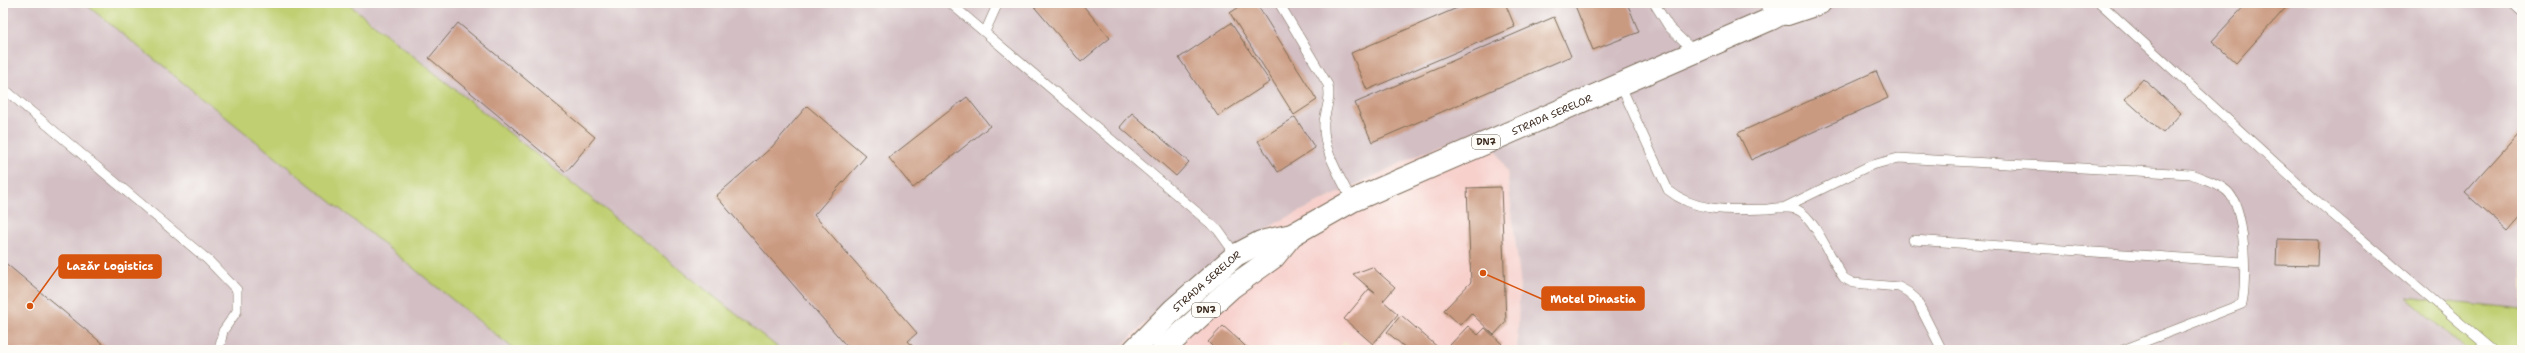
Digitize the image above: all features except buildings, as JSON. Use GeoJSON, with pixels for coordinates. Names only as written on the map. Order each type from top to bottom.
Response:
{"type":"FeatureCollection","features":[{"type":"Feature","properties":{"kind":"highway","name":"DN7"},"geometry":{"type":"LineString","coordinates":[[1768,11],[1792,3]]}},
{"type":"Feature","properties":{"kind":"highway","name":"DN7"},"geometry":{"type":"LineString","coordinates":[[1768,11],[1801,3]]}},
{"type":"Feature","properties":{"kind":"highway","name":"DN7"},"geometry":{"type":"LineString","coordinates":[[1768,11],[1820,3]]}},
{"type":"Feature","properties":{"kind":"highway","name":"STRADA SERELOR"},"geometry":{"type":"LineString","coordinates":[[1134,350],[1174,308],[1236,255],[1261,242],[1292,235],[1352,201],[1695,52],[1768,11]]}},
{"type":"Feature","properties":{"kind":"highway","name":"STRADA SERELOR"},"geometry":{"type":"LineString","coordinates":[[1164,350],[1232,287],[1274,257],[1292,235]]}},
{"type":"Feature","properties":{"kind":"lane"},"geometry":{"type":"LineString","coordinates":[[950,3],[1218,230],[1236,255]]}},
{"type":"Feature","properties":{"kind":"lane"},"geometry":{"type":"LineString","coordinates":[[985,32],[998,3]]}},
{"type":"Feature","properties":{"kind":"lane"},"geometry":{"type":"LineString","coordinates":[[1279,3],[1328,86],[1330,97],[1324,122],[1327,150],[1352,201]]}},
{"type":"Feature","properties":{"kind":"lane"},"geometry":{"type":"LineString","coordinates":[[1654,3],[1669,27],[1695,52]]}},
{"type":"Feature","properties":{"kind":"lane"},"geometry":{"type":"LineString","coordinates":[[2100,3],[2317,201],[2492,350]]}},
{"type":"Feature","properties":{"kind":"lane"},"geometry":{"type":"LineString","coordinates":[[2512,3],[2522,12]]}},
{"type":"Feature","properties":{"kind":"lane"},"geometry":{"type":"LineString","coordinates":[[1620,84],[1668,190],[1680,200],[1702,207],[1731,210],[1784,208],[1798,210],[1810,220],[1844,278],[1853,283],[1899,287],[1916,299],[1942,350]]}},
{"type":"Feature","properties":{"kind":"lane"},"geometry":{"type":"LineString","coordinates":[[3,88],[208,260],[237,290],[237,311],[223,331],[219,350]]}},
{"type":"Feature","properties":{"kind":"lane"},"geometry":{"type":"LineString","coordinates":[[1784,208],[1869,166],[1898,158],[2191,174],[2214,183],[2227,191],[2235,201],[2240,218],[2245,290],[2242,304],[2123,350]]}},
{"type":"Feature","properties":{"kind":"lane"},"geometry":{"type":"LineString","coordinates":[[1913,240],[2243,262]]}},
{"type":"Feature","properties":{"kind":"shaded area"},"geometry":{"type":"Polygon","coordinates":[[[3,3],[84,3],[515,350],[3,350],[3,3]]]}},
{"type":"Feature","properties":{"kind":"shaded area"},"geometry":{"type":"Polygon","coordinates":[[[347,3],[2522,3],[2522,310],[2406,297],[2466,350],[1517,350],[1520,279],[1507,172],[1485,127],[1422,153],[1278,222],[1214,264],[1164,304],[1118,350],[781,350],[347,3]]]}},
{"type":"Feature","properties":{"kind":"shaded area"},"geometry":{"type":"Polygon","coordinates":[[[1485,127],[1507,172],[1520,279],[1517,350],[1355,350],[1344,341],[1336,350],[1118,350],[1164,304],[1214,264],[1278,222],[1422,153],[1485,127]]]}},
{"type":"Feature","properties":{"kind":"green space"},"geometry":{"type":"Polygon","coordinates":[[[84,3],[347,3],[781,350],[515,350],[84,3]]]}},
{"type":"Feature","properties":{"kind":"green space"},"geometry":{"type":"Polygon","coordinates":[[[2406,297],[2522,310],[2522,350],[2466,350],[2406,297]]]}},
{"type":"Feature","properties":{"kind":"place","name":"Motel Dinastia"},"geometry":{"type":"Point","coordinates":[1483,273]}},
{"type":"Feature","properties":{"kind":"place","name":"Lazăr Logistics"},"geometry":{"type":"Point","coordinates":[30,306]}}]}
